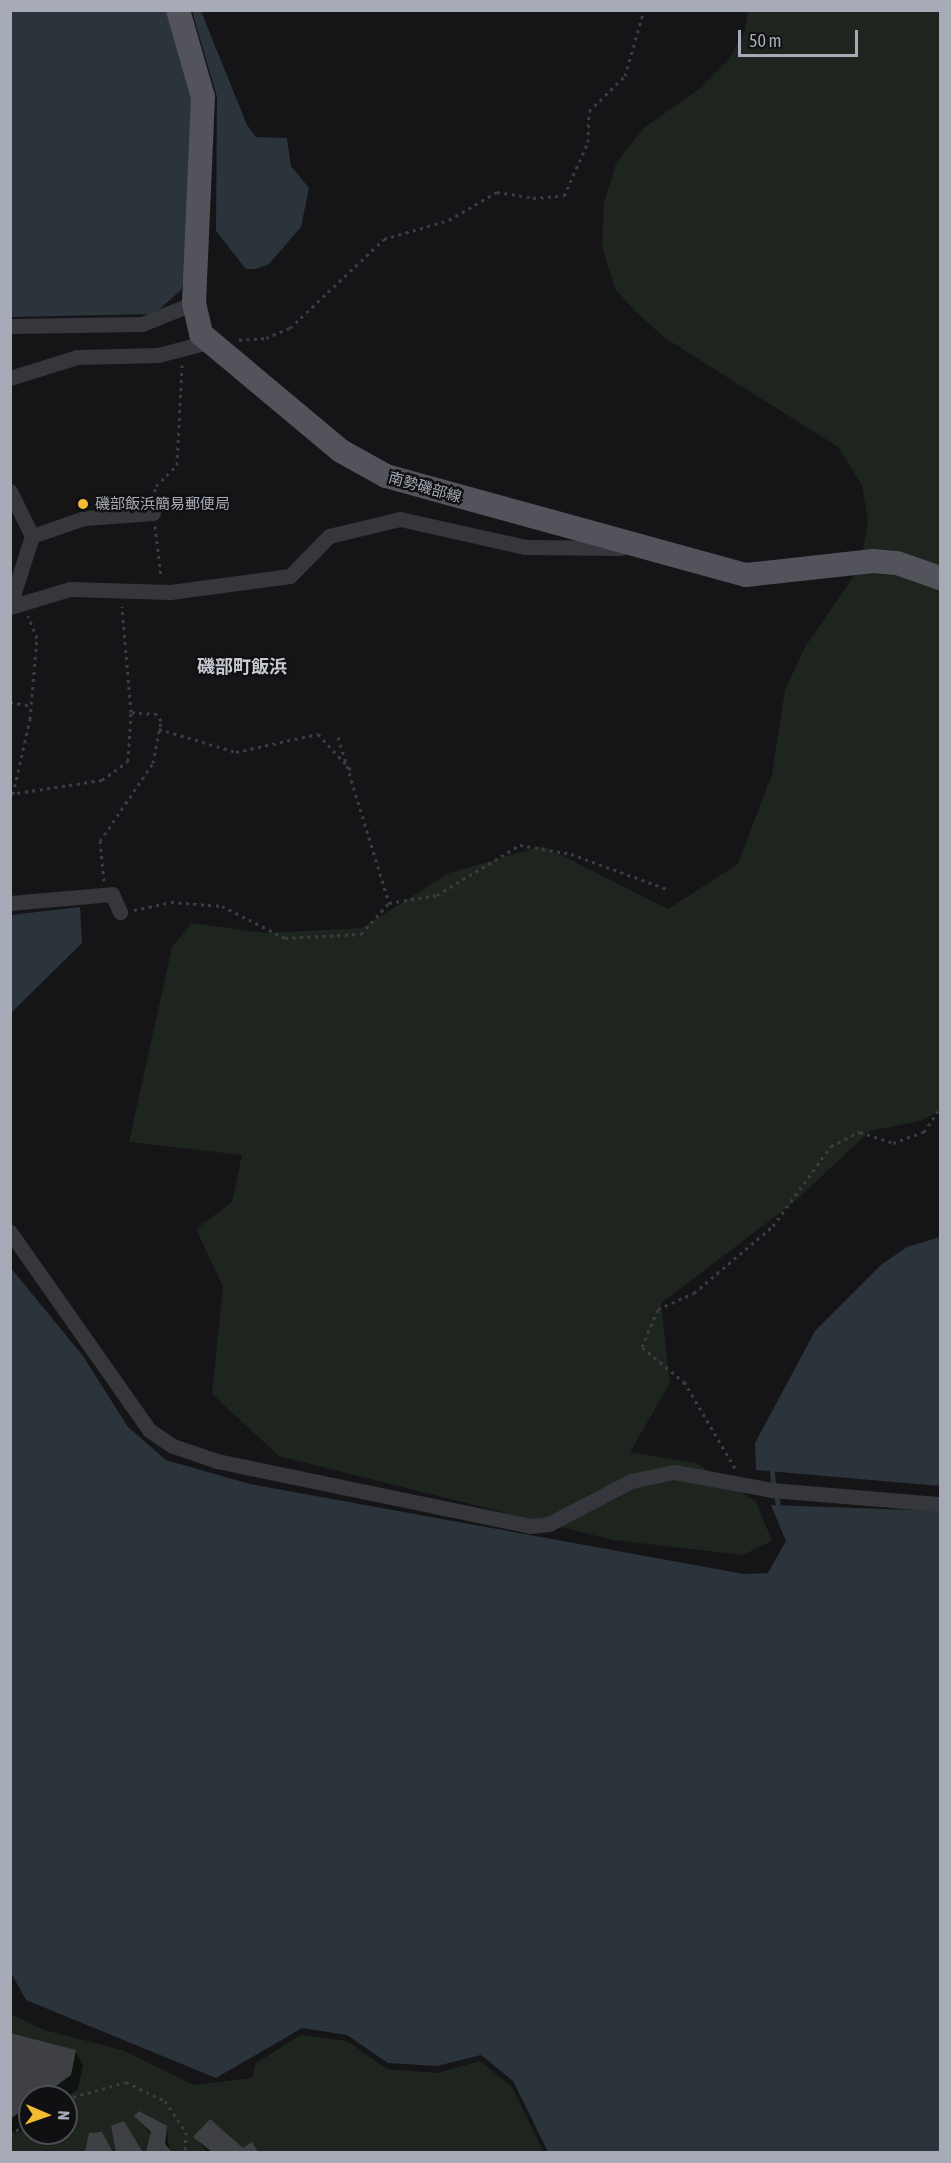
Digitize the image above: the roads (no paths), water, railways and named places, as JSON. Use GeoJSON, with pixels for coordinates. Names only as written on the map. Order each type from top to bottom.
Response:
{"type":"FeatureCollection","features":[{"type":"Feature","properties":{"kind":"main road"},"geometry":{"type":"LineString","coordinates":[[178,10],[203,97],[194,303],[208,342]]}},
{"type":"Feature","properties":{"kind":"main road","name":"南勢磯部線"},"geometry":{"type":"LineString","coordinates":[[208,342],[342,452],[386,476],[642,549],[746,575],[873,561],[897,562],[940,578]]}},
{"type":"Feature","properties":{"kind":"street"},"geometry":{"type":"LineString","coordinates":[[10,326],[142,324],[194,303]]}},
{"type":"Feature","properties":{"kind":"street"},"geometry":{"type":"LineString","coordinates":[[10,378],[77,357],[183,348],[208,342]]}},
{"type":"Feature","properties":{"kind":"street"},"geometry":{"type":"LineString","coordinates":[[10,491],[32,536],[15,605]]}},
{"type":"Feature","properties":{"kind":"street"},"geometry":{"type":"LineString","coordinates":[[32,536],[84,518],[153,513]]}},
{"type":"Feature","properties":{"kind":"street"},"geometry":{"type":"LineString","coordinates":[[15,605],[70,589],[162,592],[290,576],[329,537],[400,519],[525,547],[642,549]]}},
{"type":"Feature","properties":{"kind":"street"},"geometry":{"type":"LineString","coordinates":[[10,903],[112,894],[120,912]]}},
{"type":"Feature","properties":{"kind":"street"},"geometry":{"type":"LineString","coordinates":[[10,1232],[149,1430],[173,1446],[259,1471],[530,1526],[549,1524],[594,1497],[649,1475],[674,1472],[736,1481],[772,1490],[940,1504]]}},
{"type":"Feature","properties":{"kind":"waterway"},"geometry":{"type":"LineString","coordinates":[[772,1468],[774,1486]]}},
{"type":"Feature","properties":{"kind":"waterway"},"geometry":{"type":"LineString","coordinates":[[776,1494],[778,1503]]}},
{"type":"Feature","properties":{"kind":"place","name":"磯部飯浜簡易郵便局"},"geometry":{"type":"Point","coordinates":[83,504]}},
{"type":"Feature","properties":{"kind":"district","name":"磯部町飯浜"},"geometry":{"type":"Point","coordinates":[242,667]}}]}
